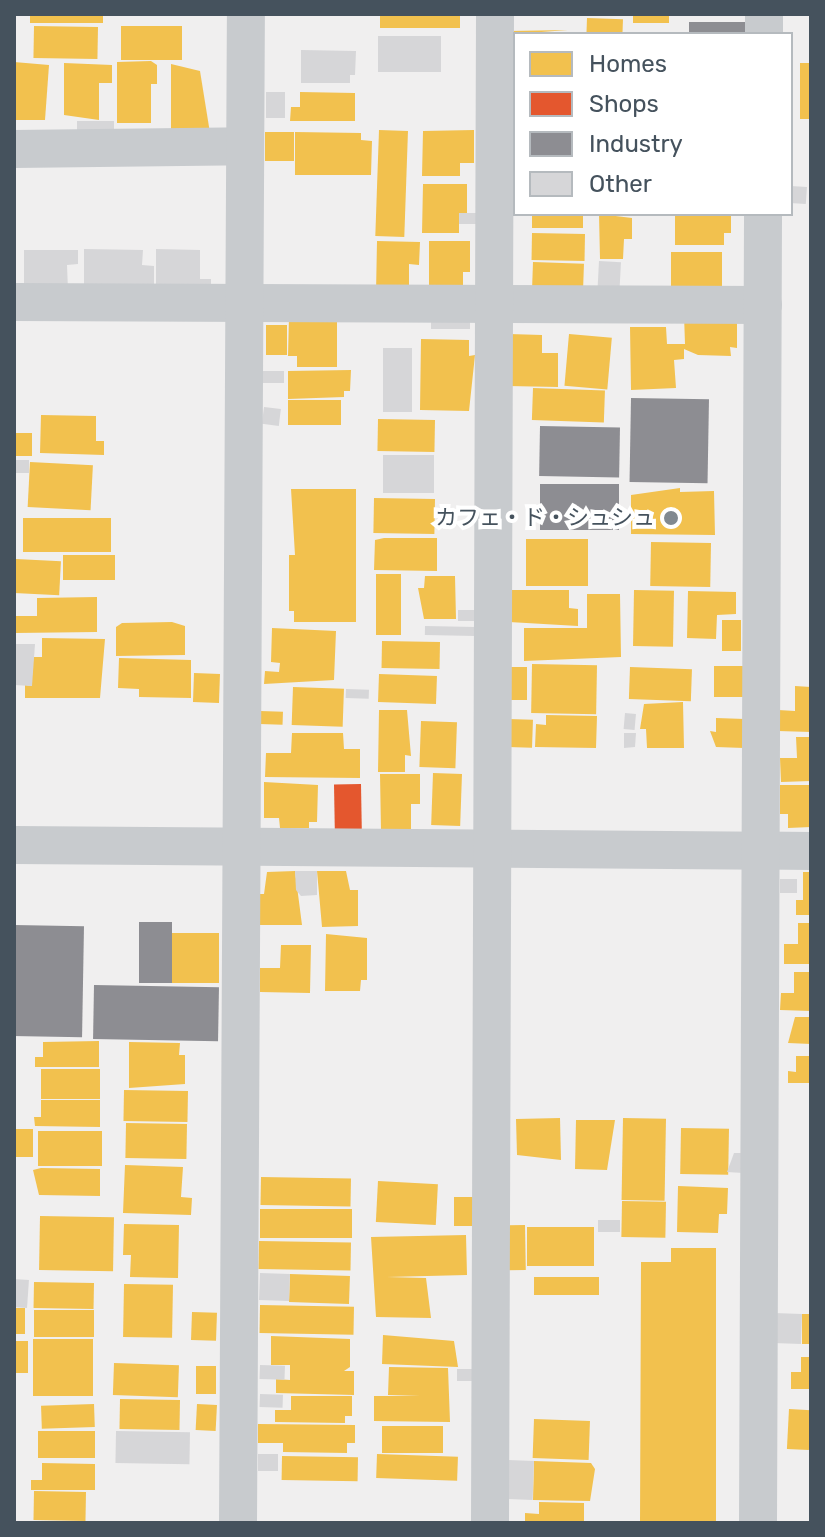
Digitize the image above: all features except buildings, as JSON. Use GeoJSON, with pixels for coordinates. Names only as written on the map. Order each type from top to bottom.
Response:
{"type":"FeatureCollection","features":[{"type":"Feature","properties":{"kind":"street"},"geometry":{"type":"LineString","coordinates":[[238,1523],[246,14]]}},
{"type":"Feature","properties":{"kind":"street"},"geometry":{"type":"LineString","coordinates":[[490,1523],[491,851],[497,304],[495,14]]}},
{"type":"Feature","properties":{"kind":"street"},"geometry":{"type":"LineString","coordinates":[[14,149],[245,146]]}},
{"type":"Feature","properties":{"kind":"street"},"geometry":{"type":"LineString","coordinates":[[758,1523],[763,216]]}},
{"type":"Feature","properties":{"kind":"street"},"geometry":{"type":"LineString","coordinates":[[14,302],[763,305]]}},
{"type":"Feature","properties":{"kind":"street"},"geometry":{"type":"LineString","coordinates":[[14,845],[491,851],[811,851]]}},
{"type":"Feature","properties":{"kind":"place","name":"カフェ・ド・シュシュ"},"geometry":{"type":"Point","coordinates":[671,518]}}]}
